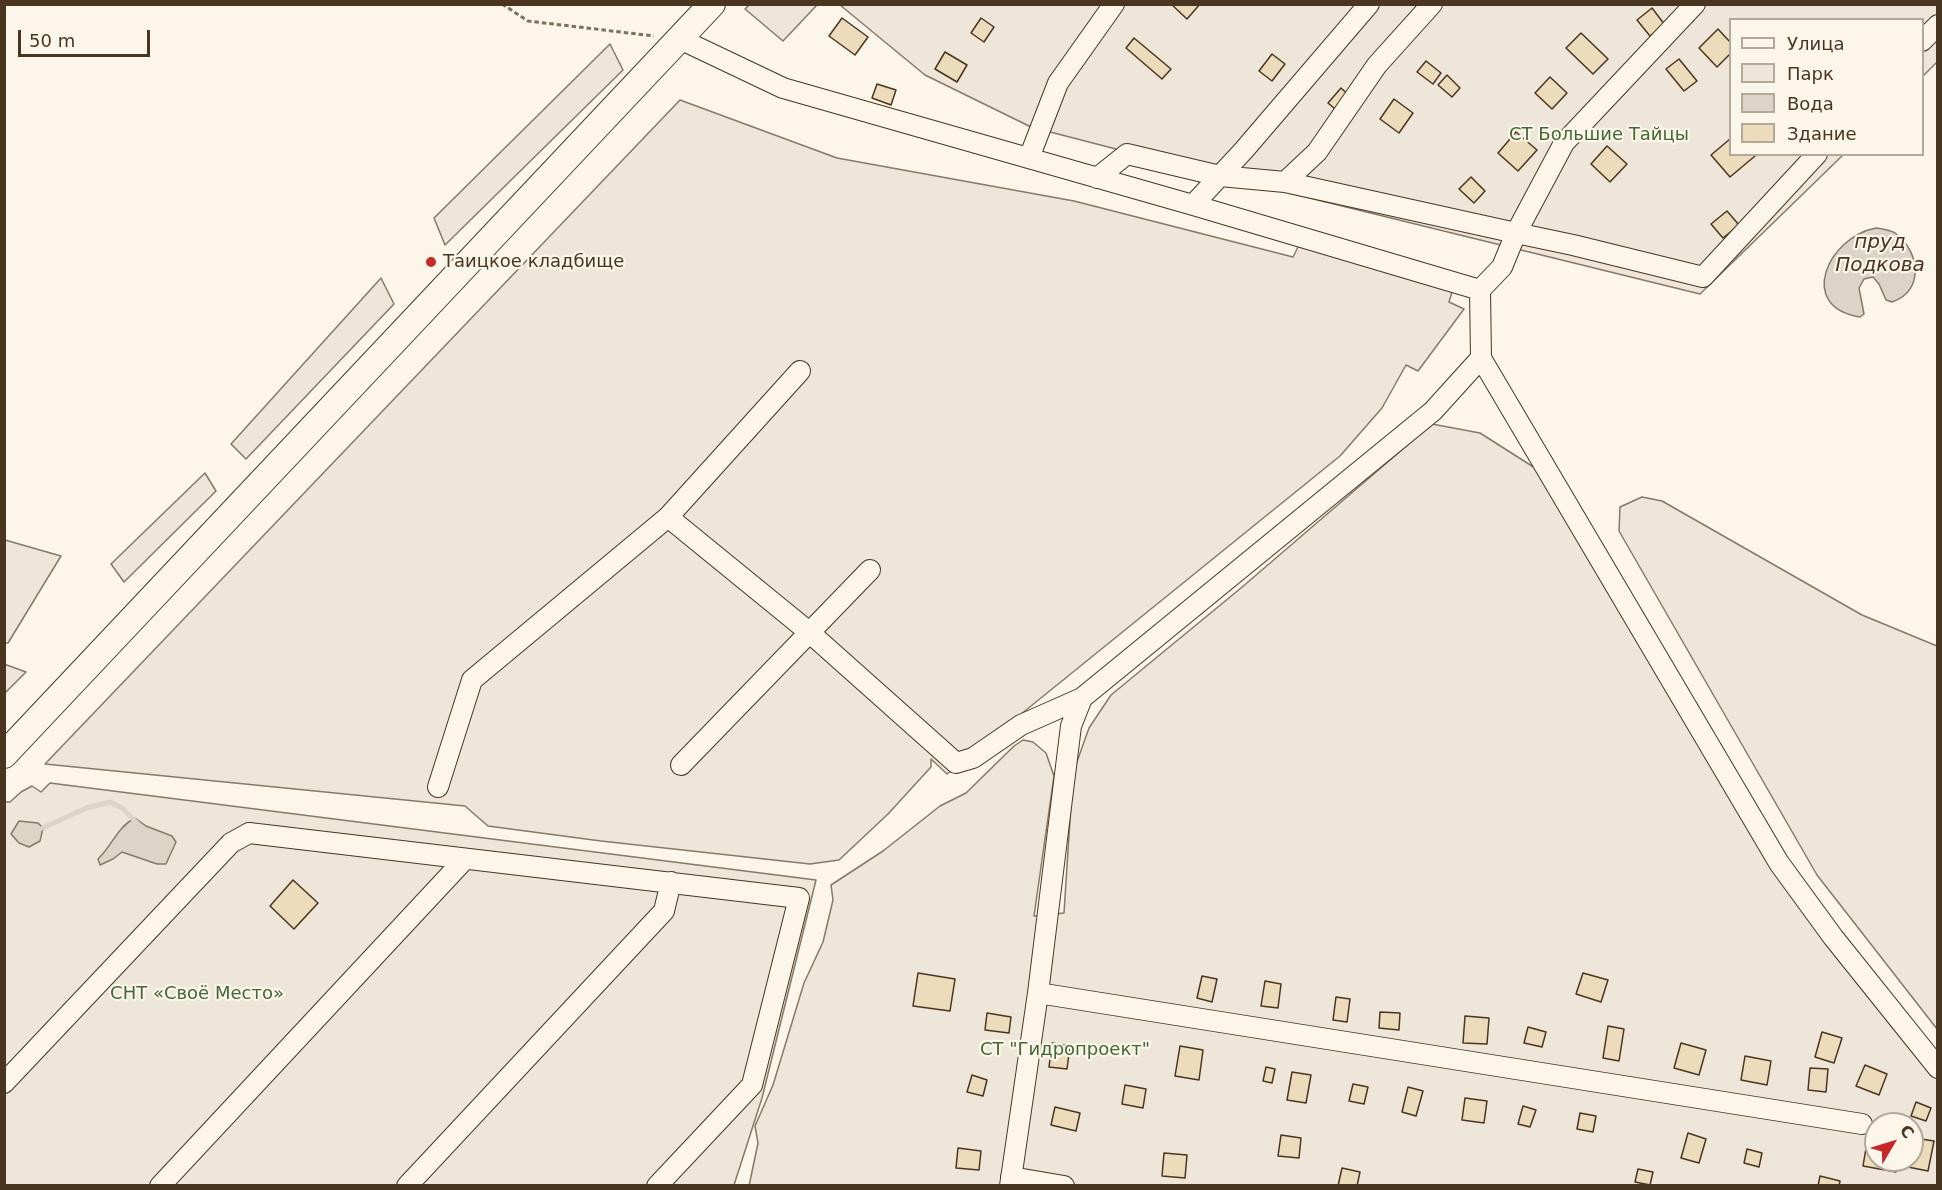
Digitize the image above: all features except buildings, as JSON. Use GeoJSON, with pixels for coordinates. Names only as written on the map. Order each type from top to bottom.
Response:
{"type":"FeatureCollection","features":[{"type":"Feature","properties":{"kind":"main road"},"geometry":{"type":"LineString","coordinates":[[4,755],[712,4]]}},
{"type":"Feature","properties":{"kind":"street"},"geometry":{"type":"LineString","coordinates":[[1029,158],[1058,83],[1114,4]]}},
{"type":"Feature","properties":{"kind":"street"},"geometry":{"type":"LineString","coordinates":[[1193,205],[1369,4]]}},
{"type":"Feature","properties":{"kind":"street"},"geometry":{"type":"LineString","coordinates":[[1285,182],[1317,152],[1377,65],[1432,4]]}},
{"type":"Feature","properties":{"kind":"street"},"geometry":{"type":"LineString","coordinates":[[1695,4],[1564,143],[1516,233],[1502,267],[1480,290],[1480,358],[1779,863],[1833,937],[1938,1068]]}},
{"type":"Feature","properties":{"kind":"street"},"geometry":{"type":"LineString","coordinates":[[1924,40],[1938,25]]}},
{"type":"Feature","properties":{"kind":"street"},"geometry":{"type":"LineString","coordinates":[[680,39],[783,88],[1480,290]]}},
{"type":"Feature","properties":{"kind":"street"},"geometry":{"type":"LineString","coordinates":[[1097,178],[1127,154],[1220,176],[1285,182],[1574,245],[1703,277],[1815,156]]}},
{"type":"Feature","properties":{"kind":"street"},"geometry":{"type":"LineString","coordinates":[[668,517],[809,632],[956,763],[973,758],[1021,725],[1082,698],[1433,411],[1480,358]]}},
{"type":"Feature","properties":{"kind":"street"},"geometry":{"type":"LineString","coordinates":[[438,787],[472,680],[668,517],[800,371]]}},
{"type":"Feature","properties":{"kind":"street"},"geometry":{"type":"LineString","coordinates":[[681,765],[870,570]]}},
{"type":"Feature","properties":{"kind":"street"},"geometry":{"type":"LineString","coordinates":[[1065,1185],[1010,1181],[1038,993],[1071,726],[1082,698]]}},
{"type":"Feature","properties":{"kind":"street"},"geometry":{"type":"LineString","coordinates":[[4,1083],[231,843],[249,833],[799,898],[752,1085],[657,1185]]}},
{"type":"Feature","properties":{"kind":"street"},"geometry":{"type":"LineString","coordinates":[[160,1185],[465,859]]}},
{"type":"Feature","properties":{"kind":"street"},"geometry":{"type":"LineString","coordinates":[[407,1185],[664,911],[671,882]]}},
{"type":"Feature","properties":{"kind":"street"},"geometry":{"type":"LineString","coordinates":[[1038,993],[1862,1124]]}},
{"type":"Feature","properties":{"kind":"path"},"geometry":{"type":"LineString","coordinates":[[502,4],[528,21],[680,39]]}},
{"type":"Feature","properties":{"kind":"green space"},"geometry":{"type":"Polygon","coordinates":[[[750,4],[817,5],[783,41],[745,9],[750,4]]]}},
{"type":"Feature","properties":{"kind":"green space","name":"СТ Большие Тайцы"},"geometry":{"type":"Polygon","coordinates":[[[840,5],[1937,5],[1937,62],[1924,75],[1924,18],[1729,18],[1729,156],[1842,156],[1700,294],[1031,127],[925,75],[840,5]]]}},
{"type":"Feature","properties":{"kind":"green space"},"geometry":{"type":"Polygon","coordinates":[[[610,44],[623,70],[445,245],[434,218],[610,44]]]}},
{"type":"Feature","properties":{"kind":"green space"},"geometry":{"type":"Polygon","coordinates":[[[680,100],[837,158],[1074,201],[1293,257],[1299,245],[1454,285],[1449,302],[1464,309],[1418,371],[1406,365],[1382,408],[1340,456],[947,774],[931,759],[931,767],[888,814],[839,860],[810,864],[601,841],[488,826],[465,806],[45,764],[680,100]]]}},
{"type":"Feature","properties":{"kind":"green space"},"geometry":{"type":"Polygon","coordinates":[[[381,278],[394,304],[246,459],[231,444],[381,278]]]}},
{"type":"Feature","properties":{"kind":"green space","name":"СТ \"Гидропроект\""},"geometry":{"type":"Polygon","coordinates":[[[1432,424],[1480,433],[1535,468],[1776,869],[1937,1073],[1937,1185],[749,1186],[758,1143],[755,1126],[773,1085],[804,983],[823,942],[833,900],[831,885],[883,851],[940,806],[966,793],[1023,740],[1033,742],[1046,753],[1054,776],[1034,916],[1064,913],[1073,773],[1089,728],[1111,695],[1241,588],[1432,424]]]}},
{"type":"Feature","properties":{"kind":"green space"},"geometry":{"type":"Polygon","coordinates":[[[205,473],[216,491],[124,582],[111,564],[205,473]]]}},
{"type":"Feature","properties":{"kind":"green space"},"geometry":{"type":"Polygon","coordinates":[[[1642,497],[1662,501],[1862,615],[1937,646],[1937,1029],[1817,875],[1619,531],[1620,507],[1642,497]]]}},
{"type":"Feature","properties":{"kind":"green space"},"geometry":{"type":"Polygon","coordinates":[[[5,540],[61,556],[8,643],[5,643],[5,540]]]}},
{"type":"Feature","properties":{"kind":"green space"},"geometry":{"type":"Polygon","coordinates":[[[4,664],[26,672],[5,693],[4,693],[4,664]]]}},
{"type":"Feature","properties":{"kind":"green space","name":"СНТ «Своё Место»"},"geometry":{"type":"Polygon","coordinates":[[[50,783],[816,880],[762,1098],[734,1185],[5,1186],[5,802],[10,802],[32,786],[41,792],[50,783]]]}},
{"type":"Feature","properties":{"kind":"water","name":"пруд Подкова"},"geometry":{"type":"Polygon","coordinates":[[[1876,228],[1895,233],[1910,250],[1914,260],[1914,280],[1903,297],[1892,302],[1886,300],[1873,277],[1864,279],[1859,288],[1864,314],[1860,317],[1840,311],[1829,300],[1824,287],[1826,272],[1833,257],[1844,244],[1859,234],[1876,228]]]}},
{"type":"Feature","properties":{"kind":"water"},"geometry":{"type":"Polygon","coordinates":[[[135,818],[146,826],[172,836],[176,842],[166,864],[157,864],[122,852],[100,865],[98,859],[124,826],[135,818]]]}},
{"type":"Feature","properties":{"kind":"water"},"geometry":{"type":"Polygon","coordinates":[[[19,821],[38,823],[43,828],[40,841],[29,847],[19,843],[11,834],[19,821]]]}},
{"type":"Feature","properties":{"kind":"waterway"},"geometry":{"type":"LineString","coordinates":[[43,828],[86,808],[110,802],[122,808],[137,823]]}},
{"type":"Feature","properties":{"kind":"place","name":"Таицкое кладбище"},"geometry":{"type":"Point","coordinates":[431,262]}}]}
